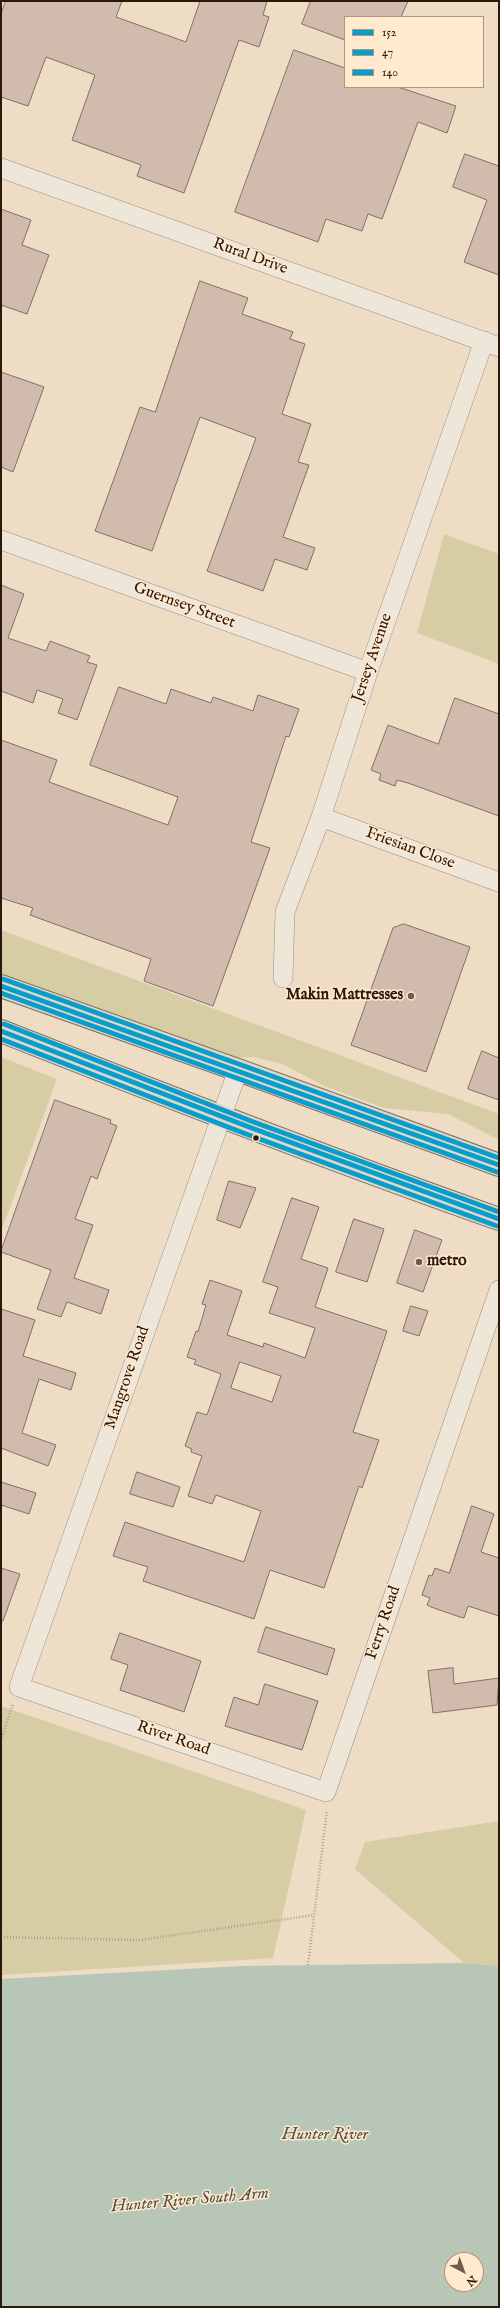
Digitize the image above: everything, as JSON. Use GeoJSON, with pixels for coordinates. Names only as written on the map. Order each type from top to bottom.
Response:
{"type":"FeatureCollection","features":[{"type":"Feature","properties":{"kind":"highway"},"geometry":{"type":"LineString","coordinates":[[1,986],[238,1070],[499,1166]]}},
{"type":"Feature","properties":{"kind":"highway"},"geometry":{"type":"LineString","coordinates":[[1,1031],[220,1117],[499,1219]]}},
{"type":"Feature","properties":{"kind":"street","name":"Rural Drive"},"geometry":{"type":"LineString","coordinates":[[1,168],[491,344]]}},
{"type":"Feature","properties":{"kind":"street","name":"Jersey Avenue"},"geometry":{"type":"LineString","coordinates":[[284,978],[285,912],[321,817],[368,672],[491,344]]}},
{"type":"Feature","properties":{"kind":"street","name":"Guernsey Street"},"geometry":{"type":"LineString","coordinates":[[1,540],[368,672]]}},
{"type":"Feature","properties":{"kind":"street","name":"Friesian Close"},"geometry":{"type":"LineString","coordinates":[[321,817],[499,882]]}},
{"type":"Feature","properties":{"kind":"street","name":"Mangrove Road"},"geometry":{"type":"LineString","coordinates":[[19,1687],[220,1117],[238,1070]]}},
{"type":"Feature","properties":{"kind":"street","name":"Ferry Road"},"geometry":{"type":"LineString","coordinates":[[326,1792],[499,1290]]}},
{"type":"Feature","properties":{"kind":"street","name":"River Road"},"geometry":{"type":"LineString","coordinates":[[19,1687],[326,1792]]}},
{"type":"Feature","properties":{"kind":"path"},"geometry":{"type":"LineString","coordinates":[[1,1740],[19,1687]]}},
{"type":"Feature","properties":{"kind":"path"},"geometry":{"type":"LineString","coordinates":[[308,1965],[327,1811],[326,1792]]}},
{"type":"Feature","properties":{"kind":"path"},"geometry":{"type":"LineString","coordinates":[[1,1937],[140,1940],[314,1915]]}},
{"type":"Feature","properties":{"kind":"shaded area"},"geometry":{"type":"Polygon","coordinates":[[[444,534],[499,554],[499,664],[417,633],[444,534]]]}},
{"type":"Feature","properties":{"kind":"shaded area"},"geometry":{"type":"Polygon","coordinates":[[[1,930],[499,1114],[499,1140],[448,1114],[384,1108],[324,1086],[283,1064],[254,1057],[227,1058],[1,974],[1,930]]]}},
{"type":"Feature","properties":{"kind":"shaded area"},"geometry":{"type":"Polygon","coordinates":[[[1,1057],[57,1079],[1,1232],[1,1057]]]}},
{"type":"Feature","properties":{"kind":"shaded area"},"geometry":{"type":"Polygon","coordinates":[[[1,1706],[306,1810],[273,1958],[1,1975],[1,1706]]]}},
{"type":"Feature","properties":{"kind":"shaded area"},"geometry":{"type":"Polygon","coordinates":[[[499,1821],[499,1966],[464,1963],[355,1869],[365,1842],[499,1821]]]}},
{"type":"Feature","properties":{"kind":"water","name":"Hunter River"},"geometry":{"type":"Polygon","coordinates":[[[464,1963],[499,1966],[499,2307],[1,2307],[1,1979],[242,1966],[464,1963]]]}},
{"type":"Feature","properties":{"kind":"building"},"geometry":{"type":"Polygon","coordinates":[[[6,1],[122,1],[116,17],[186,42],[200,1],[267,1],[263,15],[269,17],[259,47],[239,40],[184,193],[137,176],[141,165],[72,140],[95,75],[46,57],[28,106],[1,97],[1,14],[6,1]]]}},
{"type":"Feature","properties":{"kind":"building"},"geometry":{"type":"Polygon","coordinates":[[[311,1],[408,1],[401,16],[344,16],[344,40],[302,24],[311,1]]]}},
{"type":"Feature","properties":{"kind":"building"},"geometry":{"type":"Polygon","coordinates":[[[294,50],[344,68],[344,88],[401,88],[456,106],[447,133],[418,122],[382,219],[368,214],[362,231],[326,219],[318,242],[235,212],[294,50]]]}},
{"type":"Feature","properties":{"kind":"building"},"geometry":{"type":"Polygon","coordinates":[[[465,154],[499,166],[499,275],[464,262],[487,200],[453,187],[465,154]]]}},
{"type":"Feature","properties":{"kind":"building"},"geometry":{"type":"Polygon","coordinates":[[[1,209],[31,220],[22,245],[49,255],[27,314],[1,305],[1,209]]]}},
{"type":"Feature","properties":{"kind":"building"},"geometry":{"type":"Polygon","coordinates":[[[200,281],[248,298],[242,314],[293,332],[290,339],[305,344],[282,414],[311,424],[298,462],[309,465],[283,537],[315,548],[307,570],[275,559],[263,591],[207,571],[256,438],[200,417],[152,551],[95,531],[140,407],[155,412],[200,281]]]}},
{"type":"Feature","properties":{"kind":"building"},"geometry":{"type":"Polygon","coordinates":[[[1,372],[44,387],[13,472],[1,467],[1,372]]]}},
{"type":"Feature","properties":{"kind":"building"},"geometry":{"type":"Polygon","coordinates":[[[1,585],[24,594],[8,638],[46,651],[50,641],[90,656],[87,662],[97,665],[77,720],[58,713],[63,699],[37,690],[33,703],[1,691],[1,585]]]}},
{"type":"Feature","properties":{"kind":"building"},"geometry":{"type":"Polygon","coordinates":[[[119,687],[166,704],[171,689],[211,703],[213,697],[253,711],[258,695],[299,709],[289,737],[286,736],[251,842],[270,848],[213,1006],[144,981],[151,959],[30,915],[33,908],[1,898],[1,740],[57,760],[49,782],[168,825],[178,797],[90,765],[119,687]]]}},
{"type":"Feature","properties":{"kind":"building"},"geometry":{"type":"Polygon","coordinates":[[[455,698],[499,714],[499,816],[408,783],[397,780],[395,786],[379,780],[381,774],[371,770],[388,725],[438,744],[455,698]]]}},
{"type":"Feature","properties":{"kind":"building","name":"Makin Mattresses"},"geometry":{"type":"Polygon","coordinates":[[[404,924],[470,947],[426,1072],[351,1045],[393,928],[404,924]]]}},
{"type":"Feature","properties":{"kind":"building"},"geometry":{"type":"Polygon","coordinates":[[[482,1051],[499,1058],[499,1100],[468,1089],[482,1051]]]}},
{"type":"Feature","properties":{"kind":"building"},"geometry":{"type":"Polygon","coordinates":[[[55,1100],[111,1120],[110,1123],[117,1126],[97,1179],[91,1176],[75,1219],[93,1225],[74,1278],[109,1290],[101,1314],[67,1302],[61,1317],[37,1309],[51,1270],[1,1252],[55,1100]]]}},
{"type":"Feature","properties":{"kind":"building"},"geometry":{"type":"Polygon","coordinates":[[[229,1181],[256,1188],[240,1228],[217,1220],[229,1181]]]}},
{"type":"Feature","properties":{"kind":"building"},"geometry":{"type":"Polygon","coordinates":[[[292,1198],[319,1207],[301,1259],[328,1268],[315,1307],[387,1331],[353,1432],[379,1440],[362,1488],[359,1486],[324,1588],[270,1570],[254,1619],[143,1581],[148,1567],[113,1556],[125,1522],[244,1562],[261,1511],[216,1495],[212,1504],[188,1496],[202,1456],[191,1452],[192,1449],[185,1446],[197,1412],[207,1415],[221,1374],[194,1364],[196,1360],[187,1357],[196,1331],[198,1332],[206,1305],[202,1304],[210,1280],[242,1291],[227,1335],[263,1347],[264,1343],[305,1358],[315,1328],[269,1313],[278,1287],[263,1282],[292,1198]],[[240,1362],[231,1388],[272,1402],[281,1376],[240,1362]]]}},
{"type":"Feature","properties":{"kind":"building"},"geometry":{"type":"Polygon","coordinates":[[[354,1219],[384,1229],[367,1282],[336,1272],[354,1219]]]}},
{"type":"Feature","properties":{"kind":"building","name":"metro"},"geometry":{"type":"Polygon","coordinates":[[[415,1230],[442,1240],[423,1292],[397,1283],[415,1230]]]}},
{"type":"Feature","properties":{"kind":"building"},"geometry":{"type":"Polygon","coordinates":[[[411,1306],[428,1311],[419,1336],[403,1331],[411,1306]]]}},
{"type":"Feature","properties":{"kind":"building"},"geometry":{"type":"Polygon","coordinates":[[[1,1309],[35,1320],[23,1356],[76,1373],[71,1390],[39,1379],[22,1433],[56,1445],[48,1466],[1,1448],[1,1309]]]}},
{"type":"Feature","properties":{"kind":"building"},"geometry":{"type":"Polygon","coordinates":[[[137,1472],[180,1487],[173,1507],[130,1494],[137,1472]]]}},
{"type":"Feature","properties":{"kind":"building"},"geometry":{"type":"Polygon","coordinates":[[[1,1482],[36,1493],[29,1514],[1,1505],[1,1482]]]}},
{"type":"Feature","properties":{"kind":"building"},"geometry":{"type":"Polygon","coordinates":[[[472,1506],[494,1514],[481,1552],[499,1558],[499,1616],[468,1606],[464,1618],[460,1617],[427,1605],[430,1598],[422,1595],[429,1575],[432,1576],[435,1568],[449,1573],[472,1506]]]}},
{"type":"Feature","properties":{"kind":"building"},"geometry":{"type":"Polygon","coordinates":[[[1,1568],[20,1574],[3,1621],[1,1621],[1,1568]]]}},
{"type":"Feature","properties":{"kind":"building"},"geometry":{"type":"Polygon","coordinates":[[[266,1627],[335,1649],[327,1675],[258,1652],[266,1627]]]}},
{"type":"Feature","properties":{"kind":"building"},"geometry":{"type":"Polygon","coordinates":[[[120,1633],[201,1661],[184,1712],[120,1690],[128,1665],[111,1659],[120,1633]]]}},
{"type":"Feature","properties":{"kind":"building"},"geometry":{"type":"Polygon","coordinates":[[[453,1668],[454,1684],[499,1678],[497,1705],[433,1713],[428,1671],[453,1668]]]}},
{"type":"Feature","properties":{"kind":"building"},"geometry":{"type":"Polygon","coordinates":[[[265,1684],[318,1701],[302,1750],[225,1726],[234,1697],[258,1705],[265,1684]]]}},
{"type":"Feature","properties":{"kind":"transit line","name":"140"},"geometry":{"type":"LineString","coordinates":[[3,979],[499,1158]]}},
{"type":"Feature","properties":{"kind":"transit line","name":"152"},"geometry":{"type":"LineString","coordinates":[[1,986],[499,1165]]}},
{"type":"Feature","properties":{"kind":"transit line","name":"47"},"geometry":{"type":"LineString","coordinates":[[1,993],[497,1172]]}},
{"type":"Feature","properties":{"kind":"transit line","name":"140"},"geometry":{"type":"LineString","coordinates":[[4,1024],[251,1121],[499,1212]]}},
{"type":"Feature","properties":{"kind":"transit line","name":"152"},"geometry":{"type":"LineString","coordinates":[[1,1031],[249,1127],[499,1219]]}},
{"type":"Feature","properties":{"kind":"transit line","name":"47"},"geometry":{"type":"LineString","coordinates":[[1,1039],[246,1134],[497,1226]]}},
{"type":"Feature","properties":{"kind":"place","name":"Makin Mattresses"},"geometry":{"type":"Point","coordinates":[411,996]}},
{"type":"Feature","properties":{"kind":"place","name":"metro"},"geometry":{"type":"Point","coordinates":[419,1262]}},
{"type":"Feature","properties":{"kind":"water label","name":"Hunter River South Arm"},"geometry":{"type":"Point","coordinates":[190,2201]}}]}
